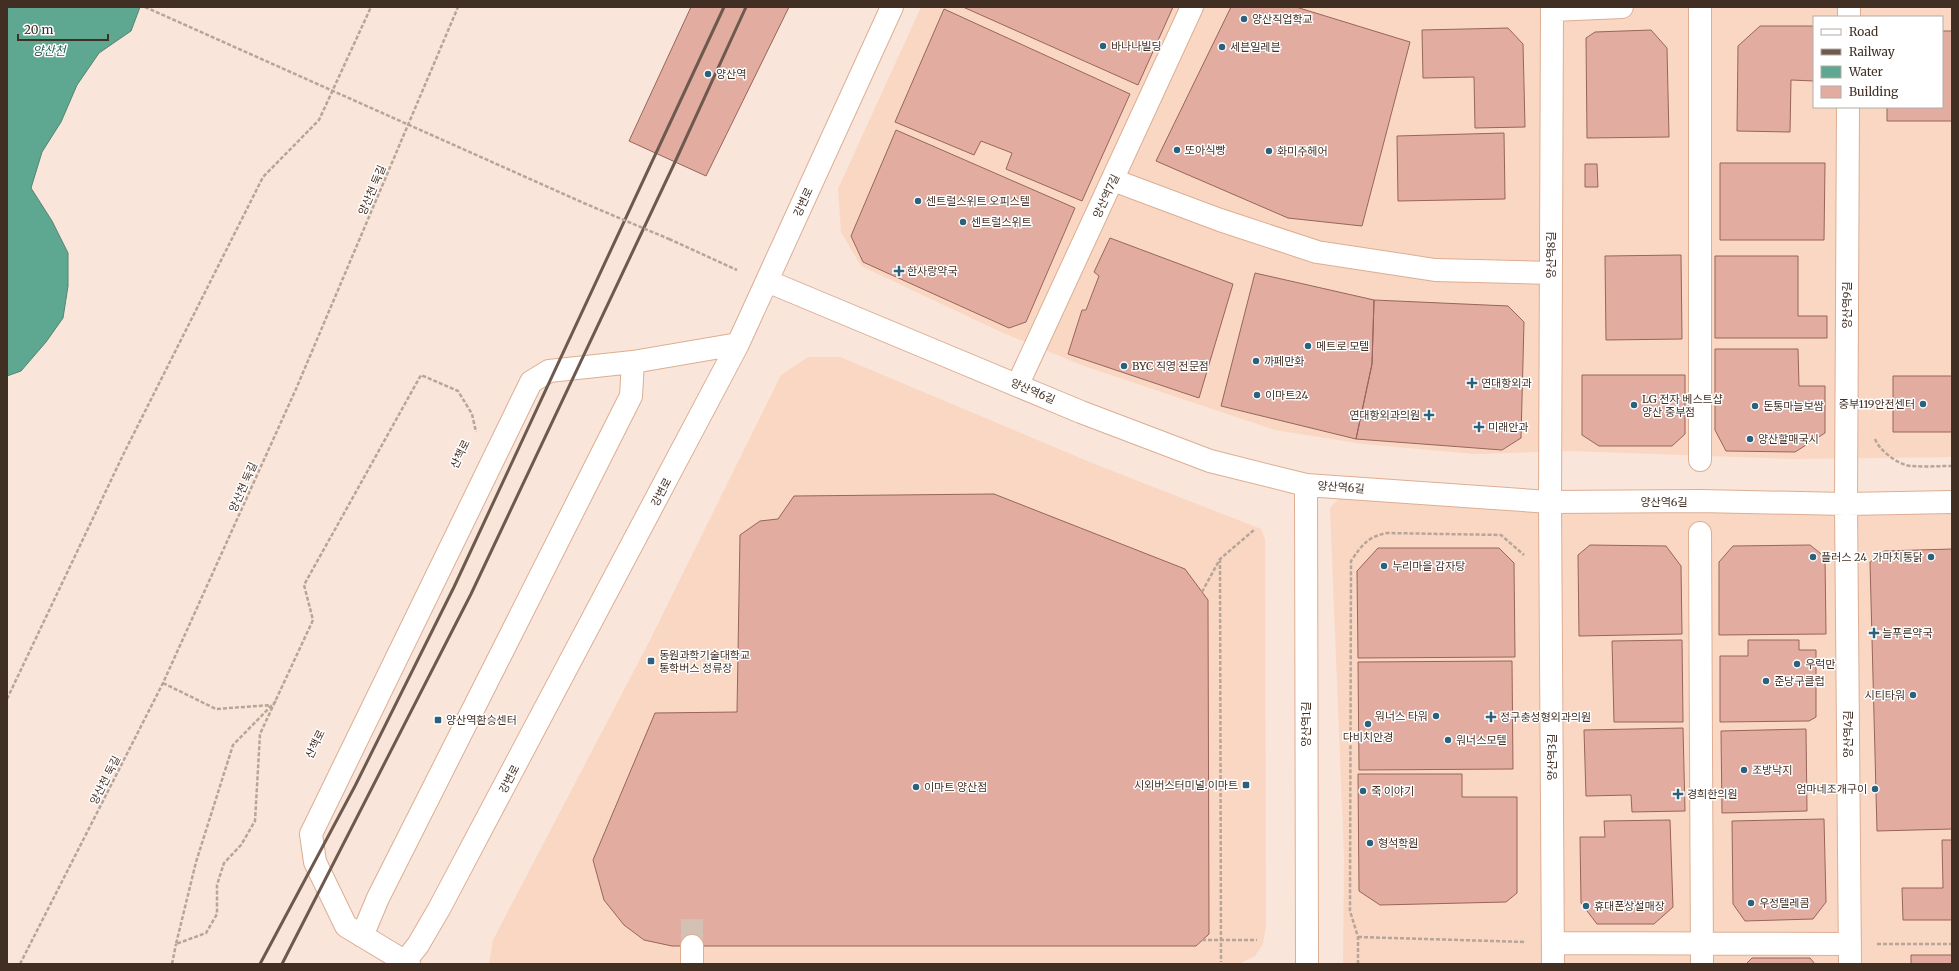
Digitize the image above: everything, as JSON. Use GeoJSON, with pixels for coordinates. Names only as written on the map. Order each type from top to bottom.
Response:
{"type":"FeatureCollection","features":[{"type":"Feature","properties":{"kind":"street","name":"강변로"},"geometry":{"type":"LineString","coordinates":[[405,963],[440,909],[738,344],[892,7]]}},
{"type":"Feature","properties":{"kind":"street","name":"양산역7길"},"geometry":{"type":"LineString","coordinates":[[1018,384],[1192,7]]}},
{"type":"Feature","properties":{"kind":"street"},"geometry":{"type":"LineString","coordinates":[[1552,8],[1622,7]]}},
{"type":"Feature","properties":{"kind":"street"},"geometry":{"type":"LineString","coordinates":[[1700,7],[1700,460]]}},
{"type":"Feature","properties":{"kind":"street","name":"양산역8길"},"geometry":{"type":"LineString","coordinates":[[1550,502],[1552,8]]}},
{"type":"Feature","properties":{"kind":"street","name":"양산역9길"},"geometry":{"type":"LineString","coordinates":[[1846,504],[1848,108]]}},
{"type":"Feature","properties":{"kind":"street"},"geometry":{"type":"LineString","coordinates":[[1113,180],[1220,220],[1317,252],[1435,270],[1551,273]]}},
{"type":"Feature","properties":{"kind":"street","name":"양산역6길"},"geometry":{"type":"LineString","coordinates":[[767,281],[1018,384],[1081,412],[1210,461],[1306,485],[1550,502],[1700,501],[1846,504],[1952,502]]}},
{"type":"Feature","properties":{"kind":"street"},"geometry":{"type":"LineString","coordinates":[[405,963],[346,926],[316,862],[311,834],[531,382],[549,371],[633,362],[738,344]]}},
{"type":"Feature","properties":{"kind":"street"},"geometry":{"type":"LineString","coordinates":[[362,936],[378,898],[630,396],[633,362]]}},
{"type":"Feature","properties":{"kind":"street","name":"양산역1길"},"geometry":{"type":"LineString","coordinates":[[1306,485],[1307,964]]}},
{"type":"Feature","properties":{"kind":"street","name":"양산역3길"},"geometry":{"type":"LineString","coordinates":[[1550,502],[1553,964]]}},
{"type":"Feature","properties":{"kind":"street","name":"양산역4길"},"geometry":{"type":"LineString","coordinates":[[1846,504],[1856,951]]}},
{"type":"Feature","properties":{"kind":"street"},"geometry":{"type":"LineString","coordinates":[[1700,533],[1702,954]]}},
{"type":"Feature","properties":{"kind":"street"},"geometry":{"type":"LineString","coordinates":[[1553,942],[1702,954],[1856,951]]}},
{"type":"Feature","properties":{"kind":"path"},"geometry":{"type":"LineString","coordinates":[[145,7],[737,270]]}},
{"type":"Feature","properties":{"kind":"path"},"geometry":{"type":"LineString","coordinates":[[7,699],[122,455],[263,178],[319,120],[371,7]]}},
{"type":"Feature","properties":{"kind":"path","name":"양산천 둑길"},"geometry":{"type":"LineString","coordinates":[[20,964],[163,683],[296,389],[458,7]]}},
{"type":"Feature","properties":{"kind":"path","name":"산책로"},"geometry":{"type":"LineString","coordinates":[[176,944],[206,933],[217,914],[217,885],[224,862],[241,845],[255,821],[260,734],[313,620],[304,585],[421,375],[458,391],[472,414],[477,436]]}},
{"type":"Feature","properties":{"kind":"path"},"geometry":{"type":"LineString","coordinates":[[1874,438],[1877,445],[1886,455],[1909,466],[1952,466]]}},
{"type":"Feature","properties":{"kind":"path"},"geometry":{"type":"LineString","coordinates":[[1202,592],[1220,559],[1254,530]]}},
{"type":"Feature","properties":{"kind":"path"},"geometry":{"type":"LineString","coordinates":[[1358,964],[1358,936],[1350,911],[1351,561],[1362,545],[1374,535],[1387,533],[1501,535],[1525,555]]}},
{"type":"Feature","properties":{"kind":"path"},"geometry":{"type":"LineString","coordinates":[[1220,559],[1221,962]]}},
{"type":"Feature","properties":{"kind":"path"},"geometry":{"type":"LineString","coordinates":[[163,683],[216,709],[271,705]]}},
{"type":"Feature","properties":{"kind":"path","name":"산책로"},"geometry":{"type":"LineString","coordinates":[[176,944],[196,862],[233,745],[276,701]]}},
{"type":"Feature","properties":{"kind":"path"},"geometry":{"type":"LineString","coordinates":[[1358,936],[1553,942]]}},
{"type":"Feature","properties":{"kind":"path"},"geometry":{"type":"LineString","coordinates":[[1202,940],[1257,940]]}},
{"type":"Feature","properties":{"kind":"path"},"geometry":{"type":"LineString","coordinates":[[172,964],[176,944]]}},
{"type":"Feature","properties":{"kind":"path"},"geometry":{"type":"LineString","coordinates":[[1856,951],[1952,944]]}},
{"type":"Feature","properties":{"kind":"shaded area"},"geometry":{"type":"Polygon","coordinates":[[[921,7],[1952,7],[1952,457],[1793,459],[1570,451],[1474,454],[1363,444],[1275,430],[1084,366],[1001,332],[861,266],[841,232],[838,189],[921,7]]]}},
{"type":"Feature","properties":{"kind":"shaded area","name":"이마트 양산점"},"geometry":{"type":"Polygon","coordinates":[[[808,357],[840,357],[1092,463],[1261,529],[1265,539],[1266,926],[1263,944],[1255,956],[1239,964],[489,964],[493,940],[649,642],[781,375],[808,357]]]}},
{"type":"Feature","properties":{"kind":"shaded area"},"geometry":{"type":"Polygon","coordinates":[[[1344,493],[1952,509],[1952,964],[1343,964],[1344,856],[1330,508],[1344,493]]]}},
{"type":"Feature","properties":{"kind":"water","name":"양산천"},"geometry":{"type":"Polygon","coordinates":[[[7,7],[140,7],[131,31],[99,53],[77,85],[61,122],[42,152],[31,188],[52,221],[68,253],[68,286],[63,318],[46,342],[21,371],[7,376],[7,7]]]}},
{"type":"Feature","properties":{"kind":"building","name":"양산역"},"geometry":{"type":"Polygon","coordinates":[[[691,7],[789,7],[706,176],[629,141],[691,7]]]}},
{"type":"Feature","properties":{"kind":"building","name":"바나나빌딩"},"geometry":{"type":"Polygon","coordinates":[[[963,7],[1173,7],[1138,85],[963,7]]]}},
{"type":"Feature","properties":{"kind":"building"},"geometry":{"type":"Polygon","coordinates":[[[1231,7],[1296,7],[1410,42],[1362,226],[1288,218],[1156,161],[1231,7]]]}},
{"type":"Feature","properties":{"kind":"building"},"geometry":{"type":"Polygon","coordinates":[[[944,9],[1130,94],[1082,201],[1006,169],[1012,153],[981,141],[974,155],[895,122],[944,9]]]}},
{"type":"Feature","properties":{"kind":"building"},"geometry":{"type":"Polygon","coordinates":[[[1760,26],[1813,27],[1813,81],[1791,80],[1790,132],[1737,131],[1738,46],[1760,26]]]}},
{"type":"Feature","properties":{"kind":"building"},"geometry":{"type":"Polygon","coordinates":[[[1508,28],[1523,44],[1525,127],[1475,128],[1474,77],[1423,78],[1422,30],[1508,28]]]}},
{"type":"Feature","properties":{"kind":"building"},"geometry":{"type":"Polygon","coordinates":[[[1651,30],[1667,48],[1669,137],[1587,138],[1586,38],[1595,32],[1651,30]]]}},
{"type":"Feature","properties":{"kind":"building"},"geometry":{"type":"Polygon","coordinates":[[[1943,31],[1952,31],[1952,121],[1887,121],[1887,108],[1943,108],[1943,31]]]}},
{"type":"Feature","properties":{"kind":"building","name":"센트럴스위트"},"geometry":{"type":"Polygon","coordinates":[[[896,130],[1075,208],[1026,322],[1009,328],[863,262],[851,236],[896,130]]]}},
{"type":"Feature","properties":{"kind":"building"},"geometry":{"type":"Polygon","coordinates":[[[1504,133],[1505,199],[1398,201],[1397,136],[1504,133]]]}},
{"type":"Feature","properties":{"kind":"building"},"geometry":{"type":"Polygon","coordinates":[[[1720,163],[1825,163],[1824,240],[1720,240],[1720,163]]]}},
{"type":"Feature","properties":{"kind":"building"},"geometry":{"type":"Polygon","coordinates":[[[1585,164],[1597,164],[1598,187],[1585,187],[1585,164]]]}},
{"type":"Feature","properties":{"kind":"building"},"geometry":{"type":"Polygon","coordinates":[[[1110,238],[1233,284],[1199,398],[1068,354],[1082,310],[1086,310],[1099,276],[1094,272],[1110,238]]]}},
{"type":"Feature","properties":{"kind":"building"},"geometry":{"type":"Polygon","coordinates":[[[1681,255],[1682,339],[1606,340],[1605,256],[1681,255]]]}},
{"type":"Feature","properties":{"kind":"building"},"geometry":{"type":"Polygon","coordinates":[[[1715,256],[1798,256],[1798,316],[1827,316],[1827,338],[1715,338],[1715,256]]]}},
{"type":"Feature","properties":{"kind":"building"},"geometry":{"type":"Polygon","coordinates":[[[1255,273],[1374,300],[1372,364],[1356,439],[1221,406],[1255,273]]]}},
{"type":"Feature","properties":{"kind":"building"},"geometry":{"type":"Polygon","coordinates":[[[1374,300],[1508,306],[1524,322],[1521,438],[1502,450],[1356,439],[1372,364],[1374,300]]]}},
{"type":"Feature","properties":{"kind":"building"},"geometry":{"type":"Polygon","coordinates":[[[1715,349],[1798,349],[1799,386],[1825,386],[1825,433],[1795,452],[1726,451],[1715,430],[1715,349]]]}},
{"type":"Feature","properties":{"kind":"building","name":"LG 전자 베스트샵 양산 중부점"},"geometry":{"type":"Polygon","coordinates":[[[1582,375],[1685,375],[1685,434],[1672,446],[1599,446],[1582,435],[1582,375]]]}},
{"type":"Feature","properties":{"kind":"building","name":"중부119안전센터"},"geometry":{"type":"Polygon","coordinates":[[[1893,376],[1952,376],[1952,432],[1893,432],[1893,376]]]}},
{"type":"Feature","properties":{"kind":"building","name":"이마트 양산점"},"geometry":{"type":"Polygon","coordinates":[[[994,494],[1185,569],[1208,600],[1209,934],[1196,946],[672,946],[644,940],[624,925],[604,900],[593,860],[655,713],[737,712],[740,535],[760,521],[778,519],[794,496],[994,494]]]}},
{"type":"Feature","properties":{"kind":"building"},"geometry":{"type":"Polygon","coordinates":[[[1590,545],[1666,546],[1681,566],[1682,634],[1579,636],[1578,555],[1590,545]]]}},
{"type":"Feature","properties":{"kind":"building"},"geometry":{"type":"Polygon","coordinates":[[[1810,545],[1825,557],[1826,634],[1719,635],[1719,562],[1733,546],[1810,545]]]}},
{"type":"Feature","properties":{"kind":"building"},"geometry":{"type":"Polygon","coordinates":[[[1378,548],[1499,548],[1514,563],[1515,657],[1358,658],[1357,571],[1378,548]]]}},
{"type":"Feature","properties":{"kind":"building","name":"시티타워"},"geometry":{"type":"Polygon","coordinates":[[[1952,549],[1952,829],[1877,831],[1870,562],[1884,551],[1952,549]]]}},
{"type":"Feature","properties":{"kind":"building"},"geometry":{"type":"Polygon","coordinates":[[[1682,640],[1683,722],[1614,722],[1612,641],[1682,640]]]}},
{"type":"Feature","properties":{"kind":"building"},"geometry":{"type":"Polygon","coordinates":[[[1748,640],[1799,640],[1799,650],[1816,650],[1816,717],[1809,721],[1720,722],[1720,656],[1748,656],[1748,640]]]}},
{"type":"Feature","properties":{"kind":"building","name":"워너스 타워"},"geometry":{"type":"Polygon","coordinates":[[[1512,661],[1513,769],[1359,770],[1358,662],[1512,661]]]}},
{"type":"Feature","properties":{"kind":"building"},"geometry":{"type":"Polygon","coordinates":[[[1683,728],[1685,811],[1632,812],[1631,795],[1586,796],[1584,730],[1683,728]]]}},
{"type":"Feature","properties":{"kind":"building"},"geometry":{"type":"Polygon","coordinates":[[[1806,729],[1807,811],[1722,813],[1721,731],[1806,729]]]}},
{"type":"Feature","properties":{"kind":"building"},"geometry":{"type":"Polygon","coordinates":[[[1358,774],[1462,774],[1462,797],[1517,797],[1517,893],[1506,902],[1380,905],[1359,891],[1358,774]]]}},
{"type":"Feature","properties":{"kind":"building"},"geometry":{"type":"Polygon","coordinates":[[[1824,819],[1826,902],[1813,919],[1745,921],[1733,904],[1732,821],[1824,819]]]}},
{"type":"Feature","properties":{"kind":"building"},"geometry":{"type":"Polygon","coordinates":[[[1670,820],[1673,907],[1654,924],[1597,924],[1581,903],[1580,837],[1605,837],[1604,821],[1670,820]]]}},
{"type":"Feature","properties":{"kind":"building"},"geometry":{"type":"Polygon","coordinates":[[[1942,840],[1952,840],[1952,920],[1903,920],[1902,888],[1943,888],[1942,840]]]}},
{"type":"Feature","properties":{"kind":"building"},"geometry":{"type":"Polygon","coordinates":[[[1911,955],[1952,955],[1952,964],[1911,964],[1911,955]]]}},
{"type":"Feature","properties":{"kind":"building"},"geometry":{"type":"Polygon","coordinates":[[[1752,958],[1810,958],[1815,964],[1746,964],[1752,958]]]}},
{"type":"Feature","properties":{"kind":"tunnel"},"geometry":{"type":"LineString","coordinates":[[692,919],[692,946]]}},
{"type":"Feature","properties":{"kind":"railway"},"geometry":{"type":"LineString","coordinates":[[260,964],[355,786],[454,587],[724,7]]}},
{"type":"Feature","properties":{"kind":"railway"},"geometry":{"type":"LineString","coordinates":[[282,964],[471,594],[675,162],[746,7]]}},
{"type":"Feature","properties":{"kind":"place","name":"양산직업학교"},"geometry":{"type":"Point","coordinates":[1244,19]}},
{"type":"Feature","properties":{"kind":"place","name":"바나나빌딩"},"geometry":{"type":"Point","coordinates":[1103,46]}},
{"type":"Feature","properties":{"kind":"place","name":"세븐일레븐"},"geometry":{"type":"Point","coordinates":[1222,47]}},
{"type":"Feature","properties":{"kind":"place","name":"양산역"},"geometry":{"type":"Point","coordinates":[708,74]}},
{"type":"Feature","properties":{"kind":"place","name":"또아식빵"},"geometry":{"type":"Point","coordinates":[1177,150]}},
{"type":"Feature","properties":{"kind":"place","name":"화미주헤어"},"geometry":{"type":"Point","coordinates":[1269,151]}},
{"type":"Feature","properties":{"kind":"place","name":"센트럴스위트 오피스텔"},"geometry":{"type":"Point","coordinates":[918,201]}},
{"type":"Feature","properties":{"kind":"place","name":"센트럴스위트"},"geometry":{"type":"Point","coordinates":[963,222]}},
{"type":"Feature","properties":{"kind":"place","name":"한사랑약국"},"geometry":{"type":"Point","coordinates":[899,271]}},
{"type":"Feature","properties":{"kind":"place","name":"메트로 모텔"},"geometry":{"type":"Point","coordinates":[1308,346]}},
{"type":"Feature","properties":{"kind":"place","name":"까페만화"},"geometry":{"type":"Point","coordinates":[1256,361]}},
{"type":"Feature","properties":{"kind":"place","name":"BYC 직영 전문점"},"geometry":{"type":"Point","coordinates":[1124,366]}},
{"type":"Feature","properties":{"kind":"place","name":"연대항외과"},"geometry":{"type":"Point","coordinates":[1472,383]}},
{"type":"Feature","properties":{"kind":"place","name":"이마트24"},"geometry":{"type":"Point","coordinates":[1257,395]}},
{"type":"Feature","properties":{"kind":"place","name":"중부119안전센터"},"geometry":{"type":"Point","coordinates":[1923,404]}},
{"type":"Feature","properties":{"kind":"place","name":"LG 전자 베스트샵 양산 중부점"},"geometry":{"type":"Point","coordinates":[1634,405]}},
{"type":"Feature","properties":{"kind":"place","name":"돈통마늘보쌈"},"geometry":{"type":"Point","coordinates":[1755,406]}},
{"type":"Feature","properties":{"kind":"place","name":"연대항외과의원"},"geometry":{"type":"Point","coordinates":[1429,415]}},
{"type":"Feature","properties":{"kind":"place","name":"미래안과"},"geometry":{"type":"Point","coordinates":[1479,427]}},
{"type":"Feature","properties":{"kind":"place","name":"양산할매국시"},"geometry":{"type":"Point","coordinates":[1750,439]}},
{"type":"Feature","properties":{"kind":"place","name":"플러스 24"},"geometry":{"type":"Point","coordinates":[1813,557]}},
{"type":"Feature","properties":{"kind":"place","name":"가마치통닭"},"geometry":{"type":"Point","coordinates":[1931,557]}},
{"type":"Feature","properties":{"kind":"place","name":"누리마을 감자탕"},"geometry":{"type":"Point","coordinates":[1384,566]}},
{"type":"Feature","properties":{"kind":"place","name":"늘푸른약국"},"geometry":{"type":"Point","coordinates":[1874,633]}},
{"type":"Feature","properties":{"kind":"place","name":"동원과학기술대학교 통학버스 정류장"},"geometry":{"type":"Point","coordinates":[651,661]}},
{"type":"Feature","properties":{"kind":"place","name":"우럭만"},"geometry":{"type":"Point","coordinates":[1797,664]}},
{"type":"Feature","properties":{"kind":"place","name":"준당구클럽"},"geometry":{"type":"Point","coordinates":[1766,681]}},
{"type":"Feature","properties":{"kind":"place","name":"시티타워"},"geometry":{"type":"Point","coordinates":[1913,695]}},
{"type":"Feature","properties":{"kind":"place","name":"워너스 타워"},"geometry":{"type":"Point","coordinates":[1436,716]}},
{"type":"Feature","properties":{"kind":"place","name":"정구충성형외과의원"},"geometry":{"type":"Point","coordinates":[1491,717]}},
{"type":"Feature","properties":{"kind":"place","name":"양산역환승센터"},"geometry":{"type":"Point","coordinates":[438,720]}},
{"type":"Feature","properties":{"kind":"place","name":"다비치안경"},"geometry":{"type":"Point","coordinates":[1368,724]}},
{"type":"Feature","properties":{"kind":"place","name":"워너스모텔"},"geometry":{"type":"Point","coordinates":[1448,740]}},
{"type":"Feature","properties":{"kind":"place","name":"조방낙지"},"geometry":{"type":"Point","coordinates":[1744,770]}},
{"type":"Feature","properties":{"kind":"place","name":"시외버스터미널.이마트"},"geometry":{"type":"Point","coordinates":[1246,785]}},
{"type":"Feature","properties":{"kind":"place","name":"이마트 양산점"},"geometry":{"type":"Point","coordinates":[916,787]}},
{"type":"Feature","properties":{"kind":"place","name":"엄마네조개구이"},"geometry":{"type":"Point","coordinates":[1875,789]}},
{"type":"Feature","properties":{"kind":"place","name":"죽 이야기"},"geometry":{"type":"Point","coordinates":[1363,791]}},
{"type":"Feature","properties":{"kind":"place","name":"경희한의원"},"geometry":{"type":"Point","coordinates":[1678,794]}},
{"type":"Feature","properties":{"kind":"place","name":"형석학원"},"geometry":{"type":"Point","coordinates":[1370,843]}},
{"type":"Feature","properties":{"kind":"place","name":"우정텔레콤"},"geometry":{"type":"Point","coordinates":[1751,903]}},
{"type":"Feature","properties":{"kind":"place","name":"휴대폰상설매장"},"geometry":{"type":"Point","coordinates":[1586,906]}}]}
